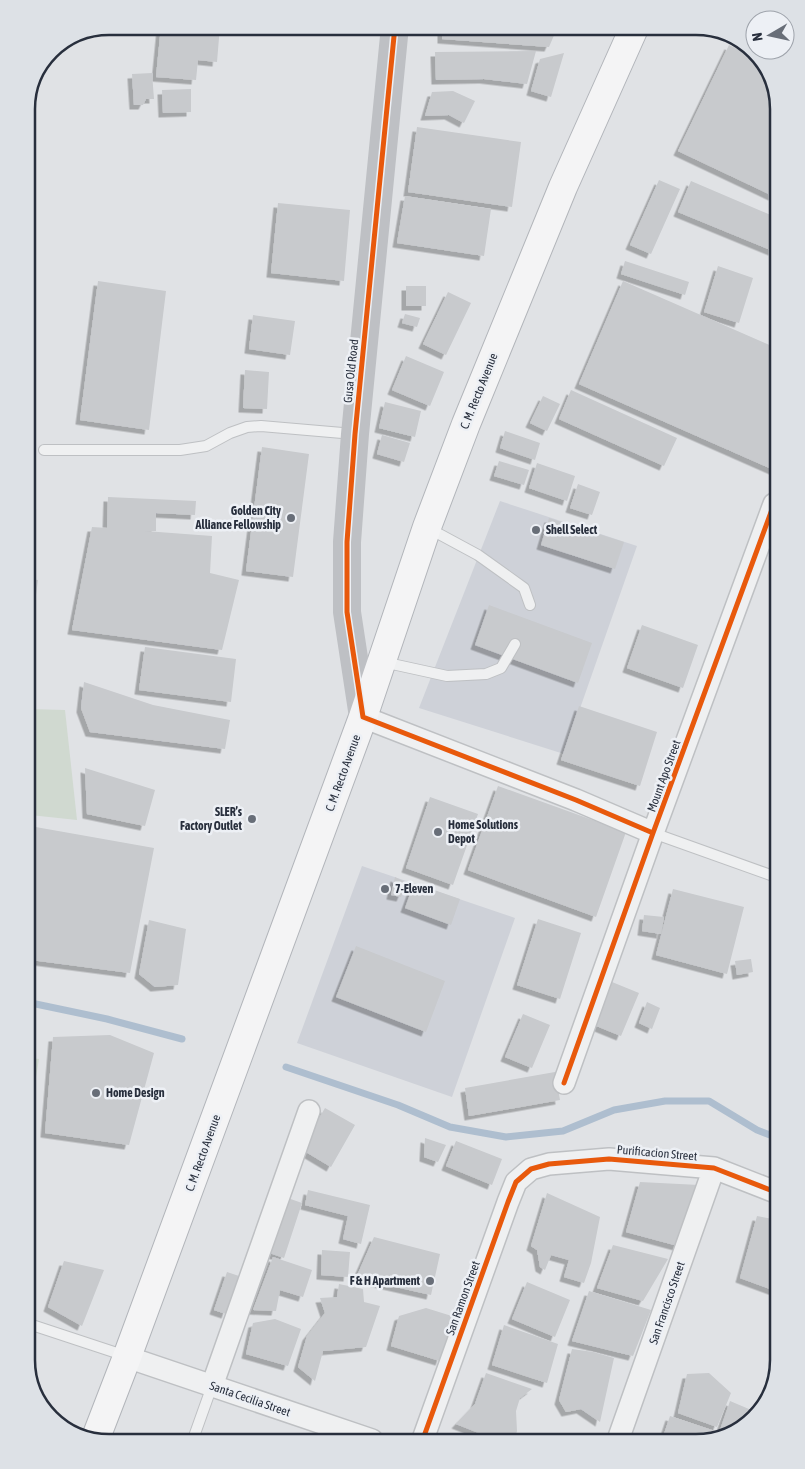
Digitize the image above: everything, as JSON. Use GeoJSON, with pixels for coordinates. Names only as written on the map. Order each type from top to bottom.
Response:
{"type":"FeatureCollection","features":[{"type":"Feature","properties":{"kind":"highway","name":"C. M. Recto Avenue"},"geometry":{"type":"LineString","coordinates":[[98,1433],[363,717],[427,527],[466,424],[563,187],[631,35]]}},
{"type":"Feature","properties":{"kind":"street","name":"Gusa Old Road"},"geometry":{"type":"LineString","coordinates":[[363,717],[347,612],[347,542],[355,434],[394,35]]}},
{"type":"Feature","properties":{"kind":"street","name":"Mount Apo Street"},"geometry":{"type":"LineString","coordinates":[[564,1083],[653,833],[770,515]]}},
{"type":"Feature","properties":{"kind":"street"},"geometry":{"type":"LineString","coordinates":[[363,717],[653,833]]}},
{"type":"Feature","properties":{"kind":"street"},"geometry":{"type":"LineString","coordinates":[[212,1386],[309,1111]]}},
{"type":"Feature","properties":{"kind":"street","name":"Purificacion Street"},"geometry":{"type":"LineString","coordinates":[[532,1169],[549,1164],[609,1159],[714,1168],[770,1190]]}},
{"type":"Feature","properties":{"kind":"street","name":"San Francisco Street"},"geometry":{"type":"LineString","coordinates":[[620,1434],[714,1168]]}},
{"type":"Feature","properties":{"kind":"street","name":"San Ramon Street"},"geometry":{"type":"LineString","coordinates":[[426,1434],[516,1182],[532,1169]]}},
{"type":"Feature","properties":{"kind":"street","name":"Santa Cecilia Street"},"geometry":{"type":"LineString","coordinates":[[127,1357],[354,1434]]}},
{"type":"Feature","properties":{"kind":"lane"},"geometry":{"type":"LineString","coordinates":[[44,450],[180,450],[206,446],[230,433],[247,427],[261,426],[355,434]]}},
{"type":"Feature","properties":{"kind":"lane"},"geometry":{"type":"LineString","coordinates":[[427,527],[478,555],[524,588],[530,605]]}},
{"type":"Feature","properties":{"kind":"lane"},"geometry":{"type":"LineString","coordinates":[[382,662],[447,676],[486,674],[501,668],[515,644]]}},
{"type":"Feature","properties":{"kind":"lane"},"geometry":{"type":"LineString","coordinates":[[653,833],[770,875]]}},
{"type":"Feature","properties":{"kind":"lane"},"geometry":{"type":"LineString","coordinates":[[35,1326],[127,1357]]}},
{"type":"Feature","properties":{"kind":"lane"},"geometry":{"type":"LineString","coordinates":[[195,1434],[212,1386]]}},
{"type":"Feature","properties":{"kind":"shaded area"},"geometry":{"type":"Polygon","coordinates":[[[500,501],[637,546],[564,754],[419,708],[500,501]]]}},
{"type":"Feature","properties":{"kind":"shaded area"},"geometry":{"type":"Polygon","coordinates":[[[35,709],[65,710],[77,820],[35,816],[35,709]]]}},
{"type":"Feature","properties":{"kind":"shaded area"},"geometry":{"type":"Polygon","coordinates":[[[362,866],[515,918],[452,1097],[297,1043],[362,866]]]}},
{"type":"Feature","properties":{"kind":"shaded area"},"geometry":{"type":"Polygon","coordinates":[[[35,1058],[39,1059],[35,1083],[35,1058]]]}},
{"type":"Feature","properties":{"kind":"building"},"geometry":{"type":"Polygon","coordinates":[[[160,35],[219,35],[217,62],[198,60],[196,80],[156,77],[160,35]]]}},
{"type":"Feature","properties":{"kind":"building"},"geometry":{"type":"Polygon","coordinates":[[[442,35],[554,35],[549,47],[442,39],[442,35]]]}},
{"type":"Feature","properties":{"kind":"building"},"geometry":{"type":"Polygon","coordinates":[[[729,45],[745,53],[745,60],[752,60],[764,80],[769,94],[770,195],[678,151],[729,45]]]}},
{"type":"Feature","properties":{"kind":"building"},"geometry":{"type":"Polygon","coordinates":[[[536,51],[527,84],[484,79],[436,80],[435,52],[536,51]]]}},
{"type":"Feature","properties":{"kind":"building"},"geometry":{"type":"Polygon","coordinates":[[[564,53],[551,97],[531,91],[540,59],[564,53]]]}},
{"type":"Feature","properties":{"kind":"building"},"geometry":{"type":"Polygon","coordinates":[[[152,73],[154,99],[146,99],[143,105],[134,105],[132,74],[152,73]]]}},
{"type":"Feature","properties":{"kind":"building"},"geometry":{"type":"Polygon","coordinates":[[[191,89],[191,112],[163,113],[162,90],[191,89]]]}},
{"type":"Feature","properties":{"kind":"building"},"geometry":{"type":"Polygon","coordinates":[[[453,91],[475,101],[464,123],[449,115],[425,116],[432,92],[453,91]]]}},
{"type":"Feature","properties":{"kind":"building"},"geometry":{"type":"Polygon","coordinates":[[[417,127],[521,142],[512,207],[408,192],[417,127]]]}},
{"type":"Feature","properties":{"kind":"building"},"geometry":{"type":"Polygon","coordinates":[[[659,180],[680,189],[651,254],[630,245],[659,180]]]}},
{"type":"Feature","properties":{"kind":"building"},"geometry":{"type":"Polygon","coordinates":[[[691,181],[770,215],[770,250],[678,212],[691,181]]]}},
{"type":"Feature","properties":{"kind":"building"},"geometry":{"type":"Polygon","coordinates":[[[405,196],[491,209],[484,256],[397,243],[405,196]]]}},
{"type":"Feature","properties":{"kind":"building"},"geometry":{"type":"Polygon","coordinates":[[[278,203],[350,210],[344,281],[271,273],[278,203]]]}},
{"type":"Feature","properties":{"kind":"building"},"geometry":{"type":"Polygon","coordinates":[[[625,261],[689,282],[685,295],[621,274],[625,261]]]}},
{"type":"Feature","properties":{"kind":"building"},"geometry":{"type":"Polygon","coordinates":[[[718,266],[753,278],[739,323],[704,312],[718,266]]]}},
{"type":"Feature","properties":{"kind":"building"},"geometry":{"type":"Polygon","coordinates":[[[98,281],[166,291],[149,430],[80,420],[98,281]]]}},
{"type":"Feature","properties":{"kind":"building"},"geometry":{"type":"Polygon","coordinates":[[[623,281],[770,345],[770,468],[579,384],[623,281]]]}},
{"type":"Feature","properties":{"kind":"building"},"geometry":{"type":"Polygon","coordinates":[[[406,286],[426,286],[426,306],[406,306],[406,286]]]}},
{"type":"Feature","properties":{"kind":"building"},"geometry":{"type":"Polygon","coordinates":[[[448,292],[471,303],[446,355],[423,344],[448,292]]]}},
{"type":"Feature","properties":{"kind":"building"},"geometry":{"type":"Polygon","coordinates":[[[405,314],[420,318],[417,327],[402,323],[405,314]]]}},
{"type":"Feature","properties":{"kind":"building"},"geometry":{"type":"Polygon","coordinates":[[[253,315],[295,321],[290,355],[249,349],[253,315]]]}},
{"type":"Feature","properties":{"kind":"building"},"geometry":{"type":"Polygon","coordinates":[[[406,356],[444,372],[430,406],[392,390],[406,356]]]}},
{"type":"Feature","properties":{"kind":"building"},"geometry":{"type":"Polygon","coordinates":[[[245,370],[269,372],[267,409],[243,408],[245,370]]]}},
{"type":"Feature","properties":{"kind":"building"},"geometry":{"type":"Polygon","coordinates":[[[571,390],[677,438],[664,466],[559,419],[571,390]]]}},
{"type":"Feature","properties":{"kind":"building"},"geometry":{"type":"Polygon","coordinates":[[[543,396],[560,404],[547,431],[530,423],[543,396]]]}},
{"type":"Feature","properties":{"kind":"building"},"geometry":{"type":"Polygon","coordinates":[[[385,402],[421,411],[415,437],[379,428],[385,402]]]}},
{"type":"Feature","properties":{"kind":"building"},"geometry":{"type":"Polygon","coordinates":[[[505,431],[540,443],[535,460],[500,448],[505,431]]]}},
{"type":"Feature","properties":{"kind":"building"},"geometry":{"type":"Polygon","coordinates":[[[382,435],[410,443],[404,462],[377,454],[382,435]]]}},
{"type":"Feature","properties":{"kind":"building"},"geometry":{"type":"Polygon","coordinates":[[[262,447],[309,454],[293,577],[246,571],[262,447]]]}},
{"type":"Feature","properties":{"kind":"building"},"geometry":{"type":"Polygon","coordinates":[[[499,461],[529,470],[524,485],[494,476],[499,461]]]}},
{"type":"Feature","properties":{"kind":"building"},"geometry":{"type":"Polygon","coordinates":[[[537,463],[575,476],[567,501],[529,488],[537,463]]]}},
{"type":"Feature","properties":{"kind":"building"},"geometry":{"type":"Polygon","coordinates":[[[578,484],[600,492],[592,515],[570,508],[578,484]]]}},
{"type":"Feature","properties":{"kind":"building"},"geometry":{"type":"Polygon","coordinates":[[[108,497],[196,501],[195,515],[156,513],[156,531],[145,531],[212,536],[210,573],[239,580],[222,650],[72,630],[92,527],[107,528],[108,497]]]}},
{"type":"Feature","properties":{"kind":"building"},"geometry":{"type":"Polygon","coordinates":[[[549,518],[624,542],[615,569],[541,545],[549,518]]]}},
{"type":"Feature","properties":{"kind":"building"},"geometry":{"type":"Polygon","coordinates":[[[35,580],[38,580],[35,602],[35,580]]]}},
{"type":"Feature","properties":{"kind":"building"},"geometry":{"type":"Polygon","coordinates":[[[489,605],[592,643],[578,683],[475,645],[489,605]]]}},
{"type":"Feature","properties":{"kind":"building"},"geometry":{"type":"Polygon","coordinates":[[[642,625],[698,645],[683,688],[627,668],[642,625]]]}},
{"type":"Feature","properties":{"kind":"building"},"geometry":{"type":"Polygon","coordinates":[[[145,647],[236,659],[231,702],[139,690],[145,647]]]}},
{"type":"Feature","properties":{"kind":"building"},"geometry":{"type":"Polygon","coordinates":[[[84,682],[153,705],[230,720],[225,749],[90,732],[81,708],[84,682]]]}},
{"type":"Feature","properties":{"kind":"building"},"geometry":{"type":"Polygon","coordinates":[[[579,706],[657,732],[640,786],[561,760],[579,706]]]}},
{"type":"Feature","properties":{"kind":"building"},"geometry":{"type":"Polygon","coordinates":[[[85,768],[155,790],[145,826],[87,814],[85,768]]]}},
{"type":"Feature","properties":{"kind":"building"},"geometry":{"type":"Polygon","coordinates":[[[498,786],[626,832],[596,917],[468,870],[498,786]]]}},
{"type":"Feature","properties":{"kind":"building"},"geometry":{"type":"Polygon","coordinates":[[[430,797],[478,814],[453,885],[406,868],[430,797]]]}},
{"type":"Feature","properties":{"kind":"building"},"geometry":{"type":"Polygon","coordinates":[[[35,827],[154,848],[130,973],[35,961],[35,827]]]}},
{"type":"Feature","properties":{"kind":"building"},"geometry":{"type":"Polygon","coordinates":[[[395,877],[407,883],[401,897],[391,895],[395,877]]]}},
{"type":"Feature","properties":{"kind":"building"},"geometry":{"type":"Polygon","coordinates":[[[414,883],[460,899],[451,925],[405,908],[414,883]]]}},
{"type":"Feature","properties":{"kind":"building"},"geometry":{"type":"Polygon","coordinates":[[[673,889],[744,907],[727,974],[656,955],[673,889]]]}},
{"type":"Feature","properties":{"kind":"building"},"geometry":{"type":"Polygon","coordinates":[[[644,915],[664,917],[661,934],[642,931],[644,915]]]}},
{"type":"Feature","properties":{"kind":"building"},"geometry":{"type":"Polygon","coordinates":[[[538,919],[581,933],[560,999],[517,985],[538,919]]]}},
{"type":"Feature","properties":{"kind":"building"},"geometry":{"type":"Polygon","coordinates":[[[149,920],[186,929],[178,985],[155,987],[139,974],[149,920]]]}},
{"type":"Feature","properties":{"kind":"building"},"geometry":{"type":"Polygon","coordinates":[[[356,946],[445,981],[426,1032],[336,997],[356,946]]]}},
{"type":"Feature","properties":{"kind":"building"},"geometry":{"type":"Polygon","coordinates":[[[751,959],[753,972],[737,975],[735,961],[751,959]]]}},
{"type":"Feature","properties":{"kind":"building"},"geometry":{"type":"Polygon","coordinates":[[[612,982],[639,993],[621,1036],[594,1025],[612,982]]]}},
{"type":"Feature","properties":{"kind":"building"},"geometry":{"type":"Polygon","coordinates":[[[647,1002],[660,1008],[652,1029],[639,1023],[647,1002]]]}},
{"type":"Feature","properties":{"kind":"building"},"geometry":{"type":"Polygon","coordinates":[[[523,1014],[550,1025],[532,1068],[505,1057],[523,1014]]]}},
{"type":"Feature","properties":{"kind":"building","name":"Home Design"},"geometry":{"type":"Polygon","coordinates":[[[110,1035],[154,1053],[129,1145],[45,1133],[53,1037],[110,1035]]]}},
{"type":"Feature","properties":{"kind":"building"},"geometry":{"type":"Polygon","coordinates":[[[555,1072],[560,1100],[469,1116],[465,1088],[555,1072]]]}},
{"type":"Feature","properties":{"kind":"building"},"geometry":{"type":"Polygon","coordinates":[[[325,1108],[355,1125],[331,1167],[301,1149],[325,1108]]]}},
{"type":"Feature","properties":{"kind":"building"},"geometry":{"type":"Polygon","coordinates":[[[425,1138],[446,1145],[438,1162],[424,1157],[425,1138]]]}},
{"type":"Feature","properties":{"kind":"building"},"geometry":{"type":"Polygon","coordinates":[[[456,1141],[502,1159],[492,1185],[446,1166],[456,1141]]]}},
{"type":"Feature","properties":{"kind":"building"},"geometry":{"type":"Polygon","coordinates":[[[640,1182],[699,1185],[678,1246],[626,1232],[640,1182]]]}},
{"type":"Feature","properties":{"kind":"building"},"geometry":{"type":"Polygon","coordinates":[[[308,1190],[370,1205],[361,1244],[343,1239],[348,1216],[305,1205],[308,1190]]]}},
{"type":"Feature","properties":{"kind":"building"},"geometry":{"type":"Polygon","coordinates":[[[547,1193],[600,1217],[591,1263],[584,1283],[564,1277],[569,1260],[551,1255],[545,1270],[540,1267],[537,1250],[531,1246],[547,1193]]]}},
{"type":"Feature","properties":{"kind":"building"},"geometry":{"type":"Polygon","coordinates":[[[282,1196],[302,1203],[284,1258],[264,1251],[282,1196]]]}},
{"type":"Feature","properties":{"kind":"building"},"geometry":{"type":"Polygon","coordinates":[[[757,1216],[770,1218],[770,1289],[740,1278],[757,1216]]]}},
{"type":"Feature","properties":{"kind":"building"},"geometry":{"type":"Polygon","coordinates":[[[374,1237],[440,1254],[431,1295],[356,1278],[374,1237]]]}},
{"type":"Feature","properties":{"kind":"building"},"geometry":{"type":"Polygon","coordinates":[[[613,1245],[668,1259],[643,1301],[597,1288],[613,1245]]]}},
{"type":"Feature","properties":{"kind":"building"},"geometry":{"type":"Polygon","coordinates":[[[322,1250],[350,1252],[348,1277],[321,1275],[322,1250]]]}},
{"type":"Feature","properties":{"kind":"building"},"geometry":{"type":"Polygon","coordinates":[[[273,1257],[312,1270],[303,1297],[280,1290],[276,1311],[253,1310],[273,1257]]]}},
{"type":"Feature","properties":{"kind":"building"},"geometry":{"type":"Polygon","coordinates":[[[64,1261],[104,1270],[82,1326],[48,1307],[64,1261]]]}},
{"type":"Feature","properties":{"kind":"building"},"geometry":{"type":"Polygon","coordinates":[[[227,1272],[239,1276],[226,1314],[214,1310],[227,1272]]]}},
{"type":"Feature","properties":{"kind":"building"},"geometry":{"type":"Polygon","coordinates":[[[527,1282],[570,1300],[555,1337],[512,1319],[527,1282]]]}},
{"type":"Feature","properties":{"kind":"building"},"geometry":{"type":"Polygon","coordinates":[[[339,1284],[363,1289],[364,1302],[380,1306],[366,1347],[323,1351],[315,1381],[298,1367],[307,1336],[325,1313],[320,1298],[337,1297],[339,1284]]]}},
{"type":"Feature","properties":{"kind":"building"},"geometry":{"type":"Polygon","coordinates":[[[589,1291],[651,1310],[633,1356],[572,1341],[589,1291]]]}},
{"type":"Feature","properties":{"kind":"building"},"geometry":{"type":"Polygon","coordinates":[[[426,1308],[455,1317],[440,1361],[391,1346],[399,1316],[426,1308]]]}},
{"type":"Feature","properties":{"kind":"building"},"geometry":{"type":"Polygon","coordinates":[[[275,1319],[301,1329],[288,1366],[246,1354],[253,1323],[275,1319]]]}},
{"type":"Feature","properties":{"kind":"building"},"geometry":{"type":"Polygon","coordinates":[[[504,1325],[558,1344],[547,1383],[492,1365],[504,1325]]]}},
{"type":"Feature","properties":{"kind":"building"},"geometry":{"type":"Polygon","coordinates":[[[572,1349],[614,1358],[600,1422],[581,1409],[566,1412],[559,1400],[572,1349]]]}},
{"type":"Feature","properties":{"kind":"building"},"geometry":{"type":"Polygon","coordinates":[[[486,1373],[532,1389],[520,1398],[516,1411],[516,1434],[481,1434],[456,1424],[475,1404],[486,1373]]]}},
{"type":"Feature","properties":{"kind":"building"},"geometry":{"type":"Polygon","coordinates":[[[709,1373],[731,1393],[717,1427],[678,1413],[687,1374],[709,1373]]]}},
{"type":"Feature","properties":{"kind":"building"},"geometry":{"type":"Polygon","coordinates":[[[730,1401],[751,1410],[741,1419],[720,1430],[730,1401]]]}},
{"type":"Feature","properties":{"kind":"building"},"geometry":{"type":"Polygon","coordinates":[[[670,1416],[715,1431],[696,1434],[664,1434],[670,1416]]]}},
{"type":"Feature","properties":{"kind":"waterway"},"geometry":{"type":"LineString","coordinates":[[35,1004],[107,1019],[182,1039]]}},
{"type":"Feature","properties":{"kind":"waterway"},"geometry":{"type":"LineString","coordinates":[[286,1067],[398,1105],[450,1127],[506,1137],[563,1131],[614,1110],[665,1101],[709,1101],[757,1130],[770,1135]]}},
{"type":"Feature","properties":{"kind":"cycle path"},"geometry":{"type":"LineString","coordinates":[[394,35],[355,434],[347,542],[347,612],[363,717],[576,800],[653,833]]}},
{"type":"Feature","properties":{"kind":"cycle path"},"geometry":{"type":"LineString","coordinates":[[564,1083],[653,833],[770,515]]}},
{"type":"Feature","properties":{"kind":"cycle path"},"geometry":{"type":"LineString","coordinates":[[425,1434],[516,1182],[531,1169],[549,1164],[609,1159],[714,1168],[770,1190]]}},
{"type":"Feature","properties":{"kind":"place","name":"Golden City Alliance Fellowship"},"geometry":{"type":"Point","coordinates":[291,518]}},
{"type":"Feature","properties":{"kind":"place","name":"Shell Select"},"geometry":{"type":"Point","coordinates":[536,530]}},
{"type":"Feature","properties":{"kind":"place","name":"SLER’s Factory Outlet"},"geometry":{"type":"Point","coordinates":[252,819]}},
{"type":"Feature","properties":{"kind":"place","name":"Home Solutions Depot"},"geometry":{"type":"Point","coordinates":[438,832]}},
{"type":"Feature","properties":{"kind":"place","name":"7-Eleven"},"geometry":{"type":"Point","coordinates":[385,889]}},
{"type":"Feature","properties":{"kind":"place","name":"Home Design"},"geometry":{"type":"Point","coordinates":[96,1093]}},
{"type":"Feature","properties":{"kind":"place","name":"F & H Apartment"},"geometry":{"type":"Point","coordinates":[430,1281]}}]}
